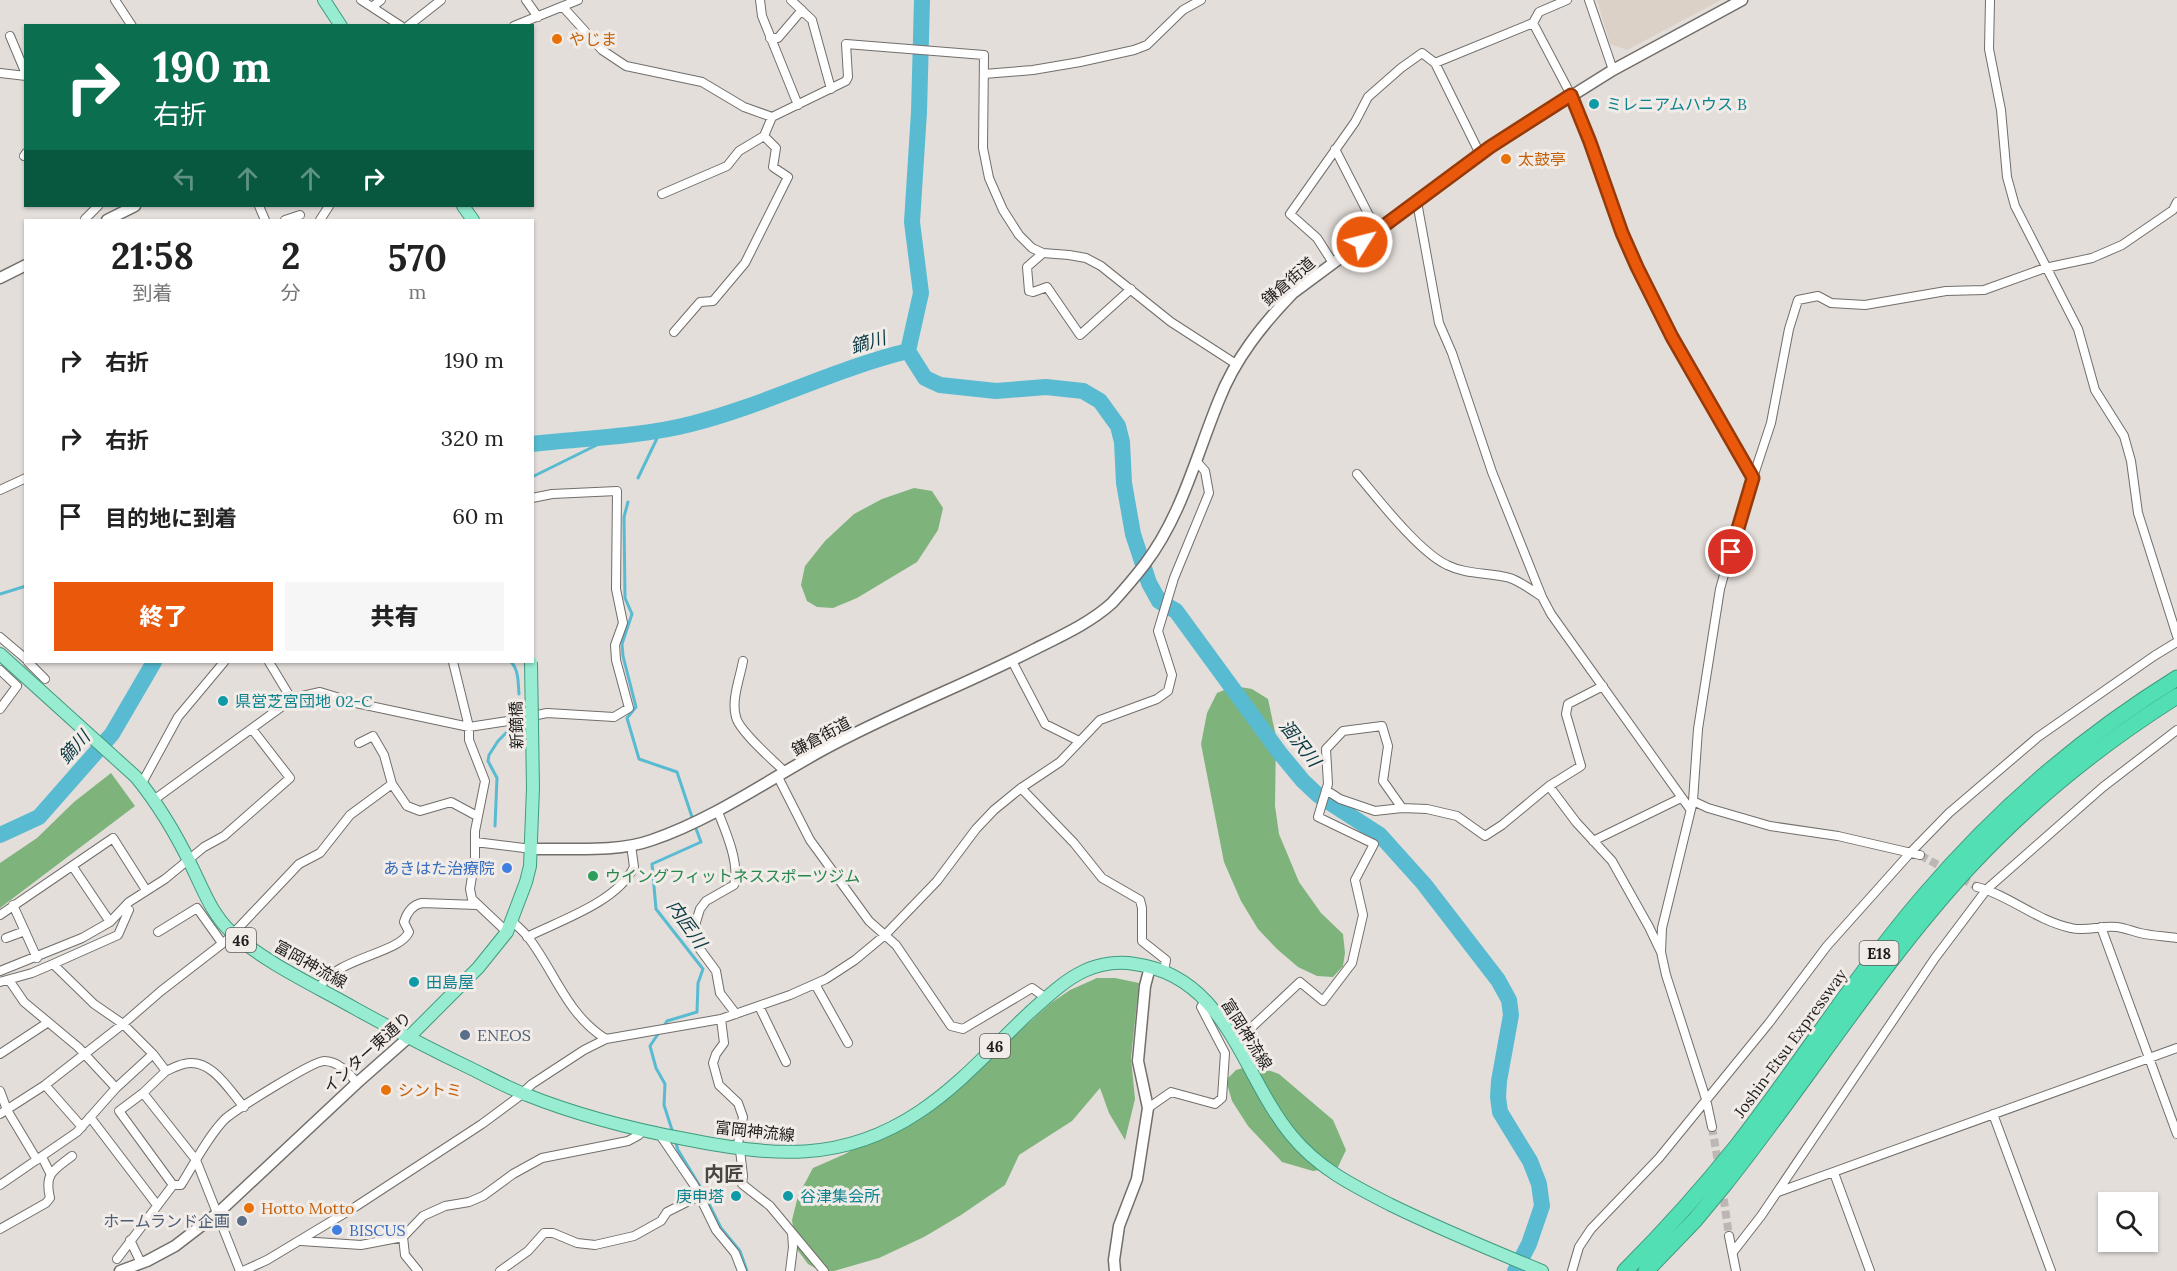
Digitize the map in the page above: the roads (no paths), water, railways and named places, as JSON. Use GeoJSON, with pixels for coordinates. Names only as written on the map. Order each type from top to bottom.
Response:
{"type":"FeatureCollection","features":[{"type":"Feature","properties":{"kind":"highway","name":"Joshin-Etsu Expressway"},"geometry":{"type":"LineString","coordinates":[[1625,1271],[1682,1211],[1738,1145],[1893,934],[1955,860],[2055,767],[2125,712],[2177,678]]}},
{"type":"Feature","properties":{"kind":"highway","name":"Joshin-Etsu Expressway"},"geometry":{"type":"LineString","coordinates":[[1646,1271],[1695,1220],[1737,1169],[1901,949],[1967,869],[2008,827],[2068,774],[2177,696]]}},
{"type":"Feature","properties":{"kind":"main road"},"geometry":{"type":"LineString","coordinates":[[324,0],[340,24]]}},
{"type":"Feature","properties":{"kind":"main road","name":"富岡神流線"},"geometry":{"type":"LineString","coordinates":[[0,654],[139,780],[155,799],[189,861],[212,910],[234,934],[263,957],[408,1038],[522,1093],[555,1106],[660,1135],[738,1149],[798,1153],[859,1142],[922,1110],[962,1077],[1046,998],[1084,971],[1117,963],[1136,964],[1164,971],[1191,986],[1206,1000],[1223,1020],[1274,1112],[1291,1136],[1326,1169],[1418,1218],[1542,1271]]}},
{"type":"Feature","properties":{"kind":"main road","name":"新鏑橋"},"geometry":{"type":"LineString","coordinates":[[531,663],[533,788]]}},
{"type":"Feature","properties":{"kind":"main road","name":"インター東通り"},"geometry":{"type":"LineString","coordinates":[[408,1038],[478,969],[500,943],[509,926],[526,882],[532,849],[533,788]]}},
{"type":"Feature","properties":{"kind":"street"},"geometry":{"type":"LineString","coordinates":[[115,0],[131,24]]}},
{"type":"Feature","properties":{"kind":"street"},"geometry":{"type":"LineString","coordinates":[[361,0],[398,24]]}},
{"type":"Feature","properties":{"kind":"street"},"geometry":{"type":"LineString","coordinates":[[372,7],[381,0]]}},
{"type":"Feature","properties":{"kind":"street"},"geometry":{"type":"LineString","coordinates":[[411,24],[441,0]]}},
{"type":"Feature","properties":{"kind":"street"},"geometry":{"type":"LineString","coordinates":[[526,0],[538,16]]}},
{"type":"Feature","properties":{"kind":"street"},"geometry":{"type":"LineString","coordinates":[[519,24],[578,0]]}},
{"type":"Feature","properties":{"kind":"street"},"geometry":{"type":"LineString","coordinates":[[760,0],[762,16],[798,105]]}},
{"type":"Feature","properties":{"kind":"street"},"geometry":{"type":"LineString","coordinates":[[791,0],[812,20],[831,89]]}},
{"type":"Feature","properties":{"kind":"street"},"geometry":{"type":"LineString","coordinates":[[984,74],[1080,63],[1134,50],[1147,45],[1183,10],[1201,0]]}},
{"type":"Feature","properties":{"kind":"street"},"geometry":{"type":"LineString","coordinates":[[1435,63],[1533,22],[1539,12],[1567,0]]}},
{"type":"Feature","properties":{"kind":"street"},"geometry":{"type":"LineString","coordinates":[[1589,0],[1613,70]]}},
{"type":"Feature","properties":{"kind":"street","name":"鎌倉街道"},"geometry":{"type":"LineString","coordinates":[[532,849],[622,848],[651,840],[718,812],[821,751],[1012,661],[1083,624],[1112,603],[1144,565],[1164,535],[1184,495],[1219,399],[1236,364],[1268,318],[1293,293],[1480,154],[1613,70],[1742,0]]}},
{"type":"Feature","properties":{"kind":"street"},"geometry":{"type":"LineString","coordinates":[[1990,0],[1989,49],[2001,110],[2007,177],[2015,206],[2078,329],[2095,390],[2124,435],[2131,461],[2138,513],[2177,636]]}},
{"type":"Feature","properties":{"kind":"street"},"geometry":{"type":"LineString","coordinates":[[563,7],[602,50],[626,66],[702,82],[744,107],[772,117]]}},
{"type":"Feature","properties":{"kind":"street"},"geometry":{"type":"LineString","coordinates":[[770,38],[778,38],[802,10]]}},
{"type":"Feature","properties":{"kind":"street"},"geometry":{"type":"LineString","coordinates":[[1533,22],[1571,95],[1622,233],[1637,267],[1672,337],[1753,478]]}},
{"type":"Feature","properties":{"kind":"street"},"geometry":{"type":"LineString","coordinates":[[10,36],[24,70]]}},
{"type":"Feature","properties":{"kind":"street"},"geometry":{"type":"LineString","coordinates":[[662,194],[727,166],[739,151],[764,136],[772,117],[846,81],[848,77],[846,44],[981,54],[984,55],[983,148],[989,178],[1003,210],[1019,235],[1032,248],[1043,254],[1086,258],[1101,266],[1171,322],[1236,364]]}},
{"type":"Feature","properties":{"kind":"street"},"geometry":{"type":"LineString","coordinates":[[1333,262],[1317,238],[1290,213],[1355,122],[1368,97],[1422,53],[1435,63],[1480,154]]}},
{"type":"Feature","properties":{"kind":"street"},"geometry":{"type":"LineString","coordinates":[[0,73],[24,75]]}},
{"type":"Feature","properties":{"kind":"street"},"geometry":{"type":"LineString","coordinates":[[674,332],[700,302],[713,300],[745,263],[788,177],[773,167],[776,148],[764,136]]}},
{"type":"Feature","properties":{"kind":"street"},"geometry":{"type":"LineString","coordinates":[[1335,149],[1377,231]]}},
{"type":"Feature","properties":{"kind":"street"},"geometry":{"type":"LineString","coordinates":[[1417,202],[1439,323],[1452,353],[1492,472],[1542,597],[1551,614],[1681,798],[1691,805],[1770,826],[1838,836],[1915,853]]}},
{"type":"Feature","properties":{"kind":"street"},"geometry":{"type":"LineString","coordinates":[[1660,952],[1662,928],[1691,805],[1698,729],[1720,589],[1741,514],[1771,423],[1789,329],[1797,300],[1818,296],[1831,303],[1866,304],[1946,291],[1984,290],[2045,267],[2092,258],[2122,245],[2173,210],[2177,202]]}},
{"type":"Feature","properties":{"kind":"street"},"geometry":{"type":"LineString","coordinates":[[85,219],[97,207]]}},
{"type":"Feature","properties":{"kind":"street"},"geometry":{"type":"LineString","coordinates":[[109,219],[133,207]]}},
{"type":"Feature","properties":{"kind":"street"},"geometry":{"type":"LineString","coordinates":[[288,219],[300,215]]}},
{"type":"Feature","properties":{"kind":"street"},"geometry":{"type":"LineString","coordinates":[[1043,254],[1027,267],[1029,291],[1034,292],[1047,287],[1080,335],[1131,289]]}},
{"type":"Feature","properties":{"kind":"street"},"geometry":{"type":"LineString","coordinates":[[0,278],[24,266]]}},
{"type":"Feature","properties":{"kind":"street"},"geometry":{"type":"LineString","coordinates":[[143,1093],[196,1160],[241,1271],[301,1241],[482,1124],[531,1084],[584,1050],[606,1039],[721,1019],[815,984],[855,960],[885,935],[937,881],[976,829],[994,810],[1021,788],[1060,762],[1100,720],[1157,699],[1168,691],[1172,675],[1158,631],[1174,578],[1209,493],[1205,471],[1197,462]]}},
{"type":"Feature","properties":{"kind":"street"},"geometry":{"type":"LineString","coordinates":[[1357,474],[1432,556],[1448,566],[1472,574],[1493,574],[1512,579],[1542,597]]}},
{"type":"Feature","properties":{"kind":"street"},"geometry":{"type":"LineString","coordinates":[[0,490],[24,479]]}},
{"type":"Feature","properties":{"kind":"street"},"geometry":{"type":"LineString","coordinates":[[155,799],[298,696],[320,692],[356,703],[469,727],[547,713],[614,717],[629,708],[616,660],[615,645],[623,623],[616,589],[616,490],[552,494],[534,498]]}},
{"type":"Feature","properties":{"kind":"street"},"geometry":{"type":"LineString","coordinates":[[0,637],[24,657]]}},
{"type":"Feature","properties":{"kind":"street"},"geometry":{"type":"LineString","coordinates":[[1572,1271],[1579,1247],[1591,1229],[1659,1158],[1769,1023],[1827,946],[1915,853],[1949,813],[2038,737],[2144,662],[2177,642]]}},
{"type":"Feature","properties":{"kind":"street"},"geometry":{"type":"LineString","coordinates":[[743,661],[735,706],[736,718],[782,775],[810,840],[869,921],[896,945],[951,1026],[963,1029],[1032,987],[1046,998]]}},
{"type":"Feature","properties":{"kind":"street"},"geometry":{"type":"LineString","coordinates":[[1012,661],[1045,724],[1079,741]]}},
{"type":"Feature","properties":{"kind":"street"},"geometry":{"type":"LineString","coordinates":[[30,663],[45,679]]}},
{"type":"Feature","properties":{"kind":"street"},"geometry":{"type":"LineString","coordinates":[[139,780],[178,717],[223,663]]}},
{"type":"Feature","properties":{"kind":"street"},"geometry":{"type":"LineString","coordinates":[[270,663],[292,700]]}},
{"type":"Feature","properties":{"kind":"street"},"geometry":{"type":"LineString","coordinates":[[453,663],[469,727],[469,740],[485,782],[477,816],[470,889],[472,899],[477,905],[527,937],[568,1003],[594,1031],[606,1039]]}},
{"type":"Feature","properties":{"kind":"street"},"geometry":{"type":"LineString","coordinates":[[0,670],[17,686],[0,709]]}},
{"type":"Feature","properties":{"kind":"street"},"geometry":{"type":"LineString","coordinates":[[1326,790],[1340,799],[1375,811],[1402,808],[1427,809],[1457,816],[1485,836],[1549,786],[1581,766],[1566,714],[1568,705],[1603,686]]}},
{"type":"Feature","properties":{"kind":"street"},"geometry":{"type":"LineString","coordinates":[[1235,1042],[1300,982],[1323,1001],[1352,963],[1363,915],[1355,880],[1374,844],[1318,817],[1328,784],[1326,748],[1343,731],[1382,726],[1388,746],[1383,781],[1402,808]]}},
{"type":"Feature","properties":{"kind":"street"},"geometry":{"type":"LineString","coordinates":[[0,971],[82,938],[110,922],[129,902],[165,879],[204,847],[224,836],[243,821],[290,778],[252,729]]}},
{"type":"Feature","properties":{"kind":"street"},"geometry":{"type":"LineString","coordinates":[[1733,1252],[1778,1192],[1935,958],[1987,889],[2103,787],[2177,730]]}},
{"type":"Feature","properties":{"kind":"street"},"geometry":{"type":"LineString","coordinates":[[359,743],[373,736],[384,755],[392,784],[408,806],[420,811],[451,802],[477,816]]}},
{"type":"Feature","properties":{"kind":"street"},"geometry":{"type":"LineString","coordinates":[[4,1112],[45,1085],[234,934],[299,864],[320,853],[350,815],[392,784]]}},
{"type":"Feature","properties":{"kind":"street"},"geometry":{"type":"LineString","coordinates":[[1549,786],[1575,822],[1612,861],[1634,898],[1660,952],[1706,1099],[1712,1127]]}},
{"type":"Feature","properties":{"kind":"street"},"geometry":{"type":"LineString","coordinates":[[1021,788],[1074,843],[1102,878],[1140,900],[1142,942],[1166,960],[1164,971]]}},
{"type":"Feature","properties":{"kind":"street"},"geometry":{"type":"LineString","coordinates":[[1593,841],[1681,798]]}},
{"type":"Feature","properties":{"kind":"street"},"geometry":{"type":"LineString","coordinates":[[718,812],[728,837],[737,876],[734,885],[706,901],[700,909],[695,936],[699,948],[716,972],[720,993],[736,1014]]}},
{"type":"Feature","properties":{"kind":"street"},"geometry":{"type":"LineString","coordinates":[[0,915],[113,838],[146,890]]}},
{"type":"Feature","properties":{"kind":"street"},"geometry":{"type":"LineString","coordinates":[[475,842],[532,849]]}},
{"type":"Feature","properties":{"kind":"street"},"geometry":{"type":"LineString","coordinates":[[527,937],[601,900],[621,886],[634,867],[631,845]]}},
{"type":"Feature","properties":{"kind":"street"},"geometry":{"type":"LineString","coordinates":[[73,867],[110,922]]}},
{"type":"Feature","properties":{"kind":"street"},"geometry":{"type":"LineString","coordinates":[[1977,887],[1987,889],[2040,918],[2073,929],[2119,927],[2177,938]]}},
{"type":"Feature","properties":{"kind":"street"},"geometry":{"type":"LineString","coordinates":[[319,988],[324,980],[363,957],[399,944],[409,932],[404,922],[406,915],[416,905],[422,903],[477,905]]}},
{"type":"Feature","properties":{"kind":"street"},"geometry":{"type":"LineString","coordinates":[[13,905],[37,958]]}},
{"type":"Feature","properties":{"kind":"street"},"geometry":{"type":"LineString","coordinates":[[158,932],[197,908],[222,944]]}},
{"type":"Feature","properties":{"kind":"street"},"geometry":{"type":"LineString","coordinates":[[116,1088],[84,1054],[24,1002],[5,981],[32,973],[118,934],[129,910]]}},
{"type":"Feature","properties":{"kind":"street"},"geometry":{"type":"LineString","coordinates":[[2101,927],[2130,1000],[2177,1134]]}},
{"type":"Feature","properties":{"kind":"street"},"geometry":{"type":"LineString","coordinates":[[6,938],[25,931]]}},
{"type":"Feature","properties":{"kind":"street"},"geometry":{"type":"LineString","coordinates":[[53,964],[94,1004],[123,1024],[153,1054],[166,1071]]}},
{"type":"Feature","properties":{"kind":"street"},"geometry":{"type":"LineString","coordinates":[[1115,1271],[1114,1260],[1119,1226],[1137,1179],[1148,1108],[1138,1062],[1145,986],[1150,967]]}},
{"type":"Feature","properties":{"kind":"street"},"geometry":{"type":"LineString","coordinates":[[815,984],[848,1043]]}},
{"type":"Feature","properties":{"kind":"street"},"geometry":{"type":"LineString","coordinates":[[1148,1108],[1171,1092],[1215,1104],[1222,1098],[1225,1053],[1201,1007],[1206,1000]]}},
{"type":"Feature","properties":{"kind":"street"},"geometry":{"type":"LineString","coordinates":[[759,1006],[786,1062]]}},
{"type":"Feature","properties":{"kind":"street"},"geometry":{"type":"LineString","coordinates":[[721,1019],[724,1043],[713,1063],[719,1085],[738,1103],[743,1117],[738,1149],[742,1184],[770,1206],[824,1271]]}},
{"type":"Feature","properties":{"kind":"street"},"geometry":{"type":"LineString","coordinates":[[0,1054],[47,1023]]}},
{"type":"Feature","properties":{"kind":"street","name":"インター東通り"},"geometry":{"type":"LineString","coordinates":[[120,1271],[175,1246],[218,1213],[408,1038]]}},
{"type":"Feature","properties":{"kind":"street"},"geometry":{"type":"LineString","coordinates":[[1778,1192],[2177,1048]]}},
{"type":"Feature","properties":{"kind":"street"},"geometry":{"type":"LineString","coordinates":[[0,1185],[40,1159],[82,1127],[116,1088],[153,1054]]}},
{"type":"Feature","properties":{"kind":"street"},"geometry":{"type":"LineString","coordinates":[[174,1185],[181,1185],[226,1118],[289,1077],[320,1061],[331,1062],[347,1070],[357,1083]]}},
{"type":"Feature","properties":{"kind":"street"},"geometry":{"type":"LineString","coordinates":[[174,1185],[119,1111],[143,1093],[166,1071],[186,1063],[212,1070],[244,1107]]}},
{"type":"Feature","properties":{"kind":"street"},"geometry":{"type":"LineString","coordinates":[[45,1085],[82,1127]]}},
{"type":"Feature","properties":{"kind":"street"},"geometry":{"type":"LineString","coordinates":[[0,1091],[4,1112],[50,1173]]}},
{"type":"Feature","properties":{"kind":"street"},"geometry":{"type":"LineString","coordinates":[[1993,1114],[2051,1271]]}},
{"type":"Feature","properties":{"kind":"street"},"geometry":{"type":"LineString","coordinates":[[90,1117],[157,1205]]}},
{"type":"Feature","properties":{"kind":"street"},"geometry":{"type":"LineString","coordinates":[[301,1241],[361,1245],[403,1237],[423,1215],[483,1196],[513,1174],[542,1158],[628,1141],[639,1135],[641,1130]]}},
{"type":"Feature","properties":{"kind":"street"},"geometry":{"type":"LineString","coordinates":[[660,1135],[694,1185],[716,1230],[735,1253],[742,1271]]}},
{"type":"Feature","properties":{"kind":"street"},"geometry":{"type":"LineString","coordinates":[[0,1229],[46,1203],[50,1198],[47,1185],[50,1173],[72,1156]]}},
{"type":"Feature","properties":{"kind":"street"},"geometry":{"type":"LineString","coordinates":[[1834,1173],[1870,1271]]}},
{"type":"Feature","properties":{"kind":"street"},"geometry":{"type":"LineString","coordinates":[[117,1260],[174,1185]]}},
{"type":"Feature","properties":{"kind":"street"},"geometry":{"type":"LineString","coordinates":[[500,1271],[528,1251],[544,1233],[553,1233],[578,1243],[595,1245],[634,1236],[661,1221],[667,1212],[699,1196]]}},
{"type":"Feature","properties":{"kind":"street"},"geometry":{"type":"LineString","coordinates":[[790,1271],[792,1233]]}},
{"type":"Feature","properties":{"kind":"street"},"geometry":{"type":"LineString","coordinates":[[1729,1236],[1736,1271]]}},
{"type":"Feature","properties":{"kind":"street"},"geometry":{"type":"LineString","coordinates":[[403,1237],[405,1255],[418,1271]]}},
{"type":"Feature","properties":{"kind":"street"},"geometry":{"type":"LineString","coordinates":[[130,1240],[141,1263]]}},
{"type":"Feature","properties":{"kind":"waterway","name":"鏑川"},"geometry":{"type":"LineString","coordinates":[[908,351],[921,293],[912,222],[919,112],[922,0]]}},
{"type":"Feature","properties":{"kind":"waterway","name":"涸沢川"},"geometry":{"type":"LineString","coordinates":[[908,351],[925,378],[940,385],[996,391],[1046,387],[1083,391],[1100,401],[1118,426],[1122,442],[1124,483],[1133,534],[1149,583],[1159,601],[1176,611],[1279,752],[1303,781],[1318,795],[1380,835],[1424,884],[1498,980],[1509,1000],[1511,1015],[1499,1081],[1500,1112],[1530,1161],[1539,1184],[1542,1206],[1529,1244],[1515,1271]]}},
{"type":"Feature","properties":{"kind":"waterway","name":"鏑川"},"geometry":{"type":"LineString","coordinates":[[534,444],[632,434],[691,424],[746,407],[853,367],[908,351]]}},
{"type":"Feature","properties":{"kind":"waterway","name":"内匠川"},"geometry":{"type":"LineString","coordinates":[[638,478],[661,430]]}},
{"type":"Feature","properties":{"kind":"waterway"},"geometry":{"type":"LineString","coordinates":[[534,476],[617,435]]}},
{"type":"Feature","properties":{"kind":"waterway","name":"内匠川"},"geometry":{"type":"LineString","coordinates":[[628,502],[624,517],[625,598],[632,614],[622,644],[636,707],[627,718],[639,759],[677,772],[693,820]]}},
{"type":"Feature","properties":{"kind":"waterway"},"geometry":{"type":"LineString","coordinates":[[0,594],[24,587]]}},
{"type":"Feature","properties":{"kind":"waterway","name":"鏑川"},"geometry":{"type":"LineString","coordinates":[[0,835],[39,817],[112,734],[153,663]]}},
{"type":"Feature","properties":{"kind":"waterway"},"geometry":{"type":"LineString","coordinates":[[512,663],[517,673],[519,694]]}},
{"type":"Feature","properties":{"kind":"waterway"},"geometry":{"type":"LineString","coordinates":[[495,826],[497,778],[488,761],[498,741],[511,728]]}},
{"type":"Feature","properties":{"kind":"waterway","name":"内匠川"},"geometry":{"type":"LineString","coordinates":[[664,1026],[667,1021],[697,1012],[698,983],[703,969],[656,909],[652,864],[701,842],[695,826]]}},
{"type":"Feature","properties":{"kind":"waterway","name":"内匠川"},"geometry":{"type":"LineString","coordinates":[[660,1031],[650,1046],[656,1068],[665,1084],[664,1105],[673,1133]]}},
{"type":"Feature","properties":{"kind":"waterway","name":"内匠川"},"geometry":{"type":"LineString","coordinates":[[675,1140],[678,1150],[721,1228],[740,1251],[747,1271]]}},
{"type":"Feature","properties":{"kind":"tunnel"},"geometry":{"type":"LineString","coordinates":[[1920,855],[1977,887]]}},
{"type":"Feature","properties":{"kind":"tunnel"},"geometry":{"type":"LineString","coordinates":[[1712,1127],[1719,1168]]}},
{"type":"Feature","properties":{"kind":"tunnel"},"geometry":{"type":"LineString","coordinates":[[1722,1187],[1729,1236]]}},
{"type":"Feature","properties":{"kind":"place","name":"やじま"},"geometry":{"type":"Point","coordinates":[557,39]}},
{"type":"Feature","properties":{"kind":"place","name":"ミレニアムハウス B"},"geometry":{"type":"Point","coordinates":[1594,104]}},
{"type":"Feature","properties":{"kind":"place","name":"太鼓亭"},"geometry":{"type":"Point","coordinates":[1506,159]}},
{"type":"Feature","properties":{"kind":"place","name":"県営芝宮団地 02-C"},"geometry":{"type":"Point","coordinates":[223,701]}},
{"type":"Feature","properties":{"kind":"place","name":"あきはた治療院"},"geometry":{"type":"Point","coordinates":[507,868]}},
{"type":"Feature","properties":{"kind":"place","name":"ウイングフィットネススポーツジム"},"geometry":{"type":"Point","coordinates":[593,876]}},
{"type":"Feature","properties":{"kind":"place","name":"田島屋"},"geometry":{"type":"Point","coordinates":[414,982]}},
{"type":"Feature","properties":{"kind":"place","name":"ENEOS"},"geometry":{"type":"Point","coordinates":[465,1035]}},
{"type":"Feature","properties":{"kind":"place","name":"シントミ"},"geometry":{"type":"Point","coordinates":[386,1090]}},
{"type":"Feature","properties":{"kind":"place","name":"庚申塔"},"geometry":{"type":"Point","coordinates":[736,1196]}},
{"type":"Feature","properties":{"kind":"place","name":"谷津集会所"},"geometry":{"type":"Point","coordinates":[788,1196]}},
{"type":"Feature","properties":{"kind":"place","name":"Hotto Motto"},"geometry":{"type":"Point","coordinates":[249,1208]}},
{"type":"Feature","properties":{"kind":"place","name":"ホームランド企画"},"geometry":{"type":"Point","coordinates":[242,1221]}},
{"type":"Feature","properties":{"kind":"place","name":"BISCUS"},"geometry":{"type":"Point","coordinates":[337,1230]}},
{"type":"Feature","properties":{"kind":"district","name":"内匠"},"geometry":{"type":"Point","coordinates":[724,1173]}}]}
